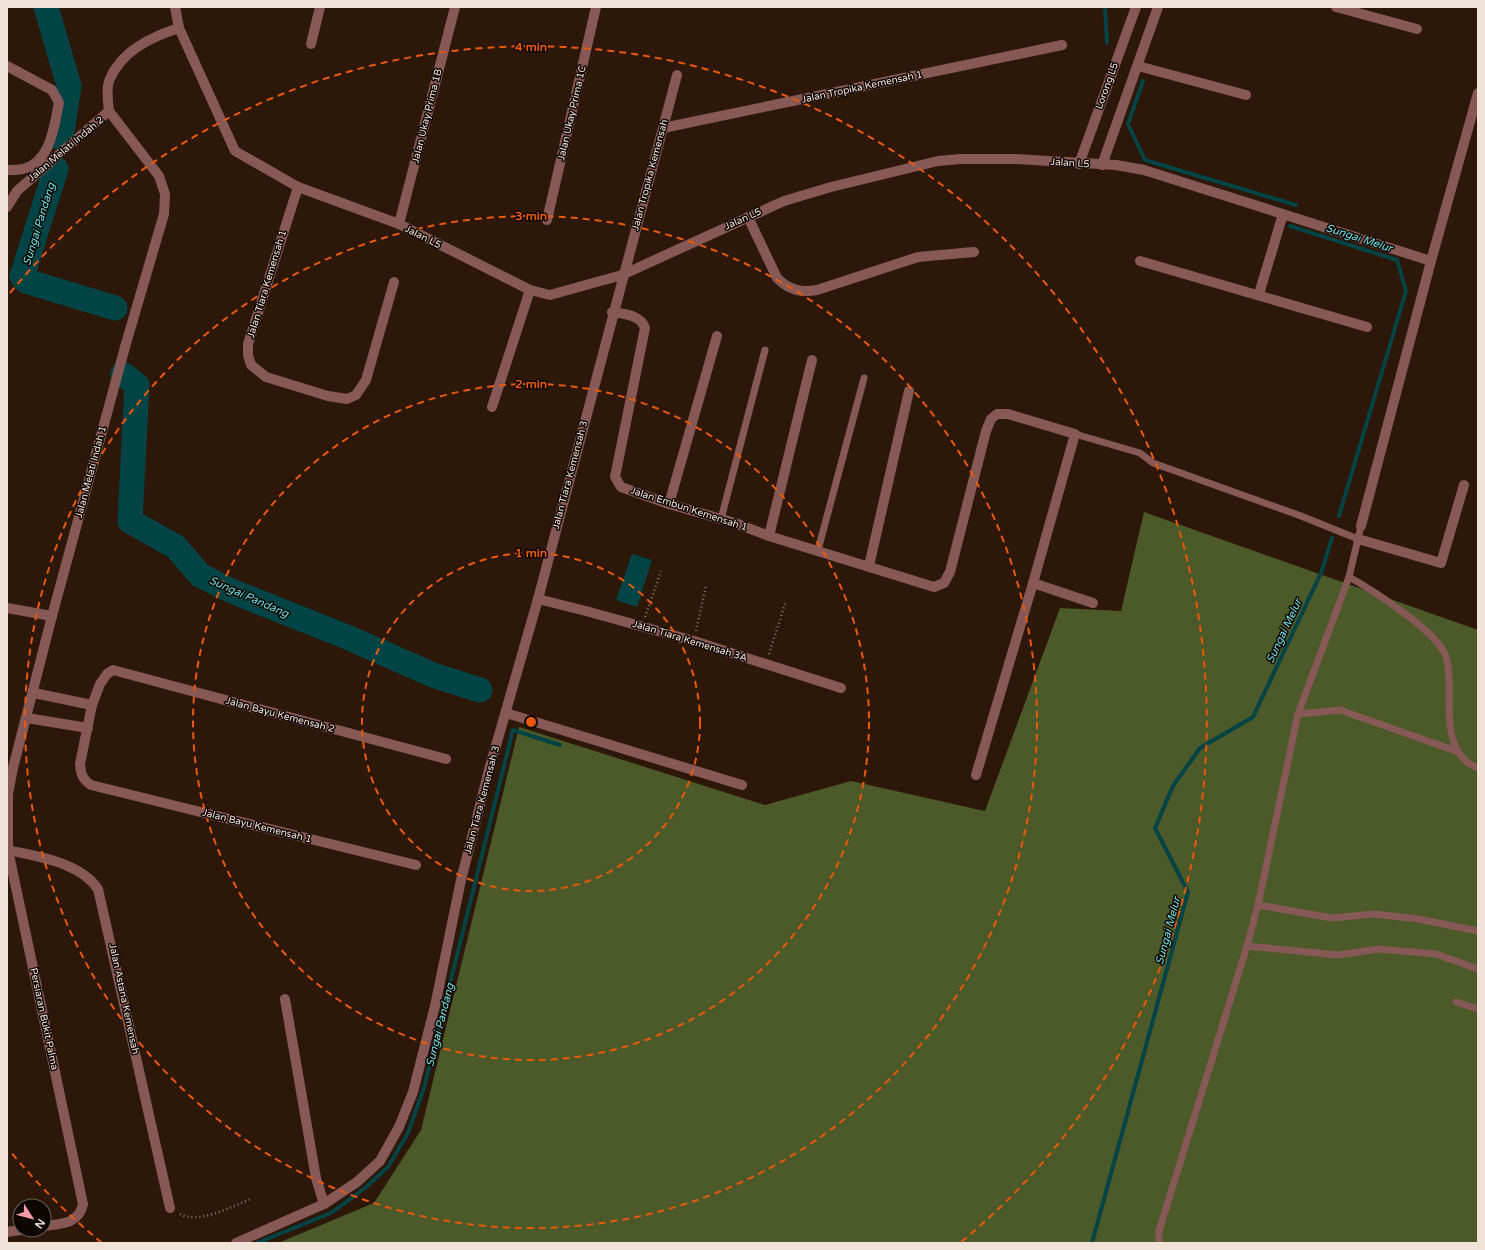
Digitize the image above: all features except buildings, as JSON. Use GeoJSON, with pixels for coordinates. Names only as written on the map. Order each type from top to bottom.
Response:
{"type":"FeatureCollection","features":[{"type":"Feature","properties":{"kind":"street","name":"Jalan L5"},"geometry":{"type":"LineString","coordinates":[[175,7],[179,28],[235,151],[298,187],[399,224],[530,290],[550,294],[622,274],[784,201],[938,161],[960,159],[1015,159],[1102,165],[1144,170],[1431,261]]}},
{"type":"Feature","properties":{"kind":"street"},"geometry":{"type":"LineString","coordinates":[[311,44],[320,7]]}},
{"type":"Feature","properties":{"kind":"street","name":"Jalan Ukay Prima 1B"},"geometry":{"type":"LineString","coordinates":[[399,224],[455,7]]}},
{"type":"Feature","properties":{"kind":"street","name":"Jalan Ukay Prima 1C"},"geometry":{"type":"LineString","coordinates":[[547,220],[596,7]]}},
{"type":"Feature","properties":{"kind":"street","name":"Lorong L5"},"geometry":{"type":"LineString","coordinates":[[1078,164],[1136,7]]}},
{"type":"Feature","properties":{"kind":"street"},"geometry":{"type":"LineString","coordinates":[[1102,165],[1158,7]]}},
{"type":"Feature","properties":{"kind":"street"},"geometry":{"type":"LineString","coordinates":[[1336,7],[1417,29]]}},
{"type":"Feature","properties":{"kind":"street","name":"Jalan Melati Indah 2"},"geometry":{"type":"LineString","coordinates":[[7,207],[17,191],[109,112],[109,81],[120,62],[138,46],[157,35],[179,28]]}},
{"type":"Feature","properties":{"kind":"street","name":"Jalan Tropika Kemensah 1"},"geometry":{"type":"LineString","coordinates":[[662,128],[1062,45]]}},
{"type":"Feature","properties":{"kind":"street"},"geometry":{"type":"LineString","coordinates":[[7,66],[52,90],[59,103],[50,144],[40,159],[24,169],[7,170]]}},
{"type":"Feature","properties":{"kind":"street"},"geometry":{"type":"LineString","coordinates":[[1138,66],[1246,95]]}},
{"type":"Feature","properties":{"kind":"street","name":"Jalan Tropika Kemensah"},"geometry":{"type":"LineString","coordinates":[[622,274],[677,75]]}},
{"type":"Feature","properties":{"kind":"street"},"geometry":{"type":"LineString","coordinates":[[1361,526],[1431,261],[1478,93]]}},
{"type":"Feature","properties":{"kind":"street","name":"Jalan Melati Indah 1"},"geometry":{"type":"LineString","coordinates":[[8,850],[8,794],[52,616],[125,346],[164,214],[165,194],[159,176],[109,112]]}},
{"type":"Feature","properties":{"kind":"street","name":"Jalan Tiara Kemensah 1"},"geometry":{"type":"LineString","coordinates":[[298,187],[248,344],[248,355],[251,365],[266,377],[328,396],[346,399],[356,395],[366,380],[394,282]]}},
{"type":"Feature","properties":{"kind":"street"},"geometry":{"type":"LineString","coordinates":[[1259,294],[1283,214]]}},
{"type":"Feature","properties":{"kind":"street"},"geometry":{"type":"LineString","coordinates":[[748,217],[777,278],[782,283],[798,291],[806,292],[818,290],[918,257],[974,252]]}},
{"type":"Feature","properties":{"kind":"street"},"geometry":{"type":"LineString","coordinates":[[1140,261],[1259,294],[1367,327]]}},
{"type":"Feature","properties":{"kind":"street","name":"Jalan Tiara Kemensah 3"},"geometry":{"type":"LineString","coordinates":[[236,1243],[324,1204],[357,1182],[380,1160],[399,1127],[413,1092],[435,1006],[461,880],[538,599],[622,274]]}},
{"type":"Feature","properties":{"kind":"street"},"geometry":{"type":"LineString","coordinates":[[492,407],[530,290]]}},
{"type":"Feature","properties":{"kind":"street","name":"Jalan Embun Kemensah 1"},"geometry":{"type":"LineString","coordinates":[[612,312],[635,316],[642,322],[645,328],[615,477],[621,488],[934,587],[944,583],[947,578],[986,430],[991,419],[997,414],[1008,414],[1075,434]]}},
{"type":"Feature","properties":{"kind":"street"},"geometry":{"type":"LineString","coordinates":[[669,504],[717,336]]}},
{"type":"Feature","properties":{"kind":"street"},"geometry":{"type":"LineString","coordinates":[[769,536],[812,360]]}},
{"type":"Feature","properties":{"kind":"street"},"geometry":{"type":"LineString","coordinates":[[869,566],[909,391]]}},
{"type":"Feature","properties":{"kind":"street"},"geometry":{"type":"LineString","coordinates":[[976,775],[1075,434]]}},
{"type":"Feature","properties":{"kind":"street"},"geometry":{"type":"LineString","coordinates":[[1358,539],[1441,563],[1464,485]]}},
{"type":"Feature","properties":{"kind":"street"},"geometry":{"type":"LineString","coordinates":[[1033,582],[1093,603]]}},
{"type":"Feature","properties":{"kind":"street","name":"Jalan Tiara Kemensah 3A"},"geometry":{"type":"LineString","coordinates":[[538,599],[694,641],[841,688]]}},
{"type":"Feature","properties":{"kind":"street"},"geometry":{"type":"LineString","coordinates":[[7,608],[52,616]]}},
{"type":"Feature","properties":{"kind":"street","name":"Jalan Bayu Kemensah 1"},"geometry":{"type":"LineString","coordinates":[[113,670],[103,678],[92,705],[80,764],[80,773],[83,780],[99,788],[416,865]]}},
{"type":"Feature","properties":{"kind":"street","name":"Jalan Bayu Kemensah 2"},"geometry":{"type":"LineString","coordinates":[[113,670],[446,759]]}},
{"type":"Feature","properties":{"kind":"street"},"geometry":{"type":"LineString","coordinates":[[34,693],[92,705]]}},
{"type":"Feature","properties":{"kind":"street"},"geometry":{"type":"LineString","coordinates":[[506,713],[742,785]]}},
{"type":"Feature","properties":{"kind":"street"},"geometry":{"type":"LineString","coordinates":[[27,718],[88,728]]}},
{"type":"Feature","properties":{"kind":"street","name":"Persiaran Bukit Palma"},"geometry":{"type":"LineString","coordinates":[[8,850],[83,1204],[81,1213],[74,1220],[52,1224]]}},
{"type":"Feature","properties":{"kind":"street","name":"Jalan Astana Kemensah"},"geometry":{"type":"LineString","coordinates":[[8,850],[47,859],[82,873],[93,881],[98,889],[170,1208]]}},
{"type":"Feature","properties":{"kind":"street"},"geometry":{"type":"LineString","coordinates":[[285,999],[316,1178],[324,1204]]}},
{"type":"Feature","properties":{"kind":"lane"},"geometry":{"type":"LineString","coordinates":[[721,519],[765,350]]}},
{"type":"Feature","properties":{"kind":"lane"},"geometry":{"type":"LineString","coordinates":[[818,550],[864,378]]}},
{"type":"Feature","properties":{"kind":"lane"},"geometry":{"type":"LineString","coordinates":[[1075,434],[1140,453],[1153,463],[1301,516],[1358,539]]}},
{"type":"Feature","properties":{"kind":"lane"},"geometry":{"type":"LineString","coordinates":[[1158,1243],[1159,1231],[1247,946],[1258,905],[1298,714],[1349,577],[1361,526]]}},
{"type":"Feature","properties":{"kind":"lane"},"geometry":{"type":"LineString","coordinates":[[1349,577],[1375,592],[1439,643],[1448,662],[1452,736],[1456,751],[1466,763],[1478,768]]}},
{"type":"Feature","properties":{"kind":"lane"},"geometry":{"type":"LineString","coordinates":[[1298,714],[1340,710],[1456,751]]}},
{"type":"Feature","properties":{"kind":"lane"},"geometry":{"type":"LineString","coordinates":[[1258,905],[1332,918],[1374,914],[1418,919],[1478,931]]}},
{"type":"Feature","properties":{"kind":"lane"},"geometry":{"type":"LineString","coordinates":[[1247,946],[1338,955],[1378,949],[1436,954],[1478,970]]}},
{"type":"Feature","properties":{"kind":"lane"},"geometry":{"type":"LineString","coordinates":[[1456,1002],[1478,1009]]}},
{"type":"Feature","properties":{"kind":"path"},"geometry":{"type":"LineString","coordinates":[[642,626],[661,571]]}},
{"type":"Feature","properties":{"kind":"path"},"geometry":{"type":"LineString","coordinates":[[694,641],[706,586]]}},
{"type":"Feature","properties":{"kind":"path"},"geometry":{"type":"LineString","coordinates":[[766,665],[786,601]]}},
{"type":"Feature","properties":{"kind":"path"},"geometry":{"type":"LineString","coordinates":[[170,1208],[184,1217],[202,1217],[251,1199]]}},
{"type":"Feature","properties":{"kind":"green space"},"geometry":{"type":"Polygon","coordinates":[[[1144,512],[1478,630],[1478,1243],[278,1243],[374,1203],[421,1130],[519,727],[765,805],[851,781],[985,811],[1060,608],[1121,611],[1144,512]]]}},
{"type":"Feature","properties":{"kind":"water"},"geometry":{"type":"Polygon","coordinates":[[[632,554],[652,560],[637,607],[616,600],[632,554]]]}},
{"type":"Feature","properties":{"kind":"waterway","name":"Sungai Pandang"},"geometry":{"type":"LineString","coordinates":[[46,7],[69,86],[61,138]]}},
{"type":"Feature","properties":{"kind":"waterway","name":"Sungai Melur"},"geometry":{"type":"LineString","coordinates":[[1105,7],[1107,43]]}},
{"type":"Feature","properties":{"kind":"waterway","name":"Sungai Melur"},"geometry":{"type":"LineString","coordinates":[[1143,81],[1128,124],[1145,160],[1296,205]]}},
{"type":"Feature","properties":{"kind":"waterway","name":"Sungai Pandang"},"geometry":{"type":"LineString","coordinates":[[56,169],[22,276],[26,281],[115,308]]}},
{"type":"Feature","properties":{"kind":"waterway","name":"Sungai Melur"},"geometry":{"type":"LineString","coordinates":[[1290,226],[1397,260],[1406,291],[1339,516]]}},
{"type":"Feature","properties":{"kind":"waterway","name":"Sungai Pandang"},"geometry":{"type":"LineString","coordinates":[[123,374],[137,385],[130,521],[176,547],[200,575],[229,590],[347,637],[433,675],[480,690]]}},
{"type":"Feature","properties":{"kind":"waterway","name":"Sungai Melur"},"geometry":{"type":"LineString","coordinates":[[1092,1243],[1188,892],[1155,828],[1173,786],[1200,748],[1253,717],[1321,573],[1332,538]]}},
{"type":"Feature","properties":{"kind":"waterway","name":"Sungai Pandang"},"geometry":{"type":"LineString","coordinates":[[257,1243],[331,1213],[365,1188],[388,1167],[408,1133],[424,1088],[513,730],[560,745]]}}]}
